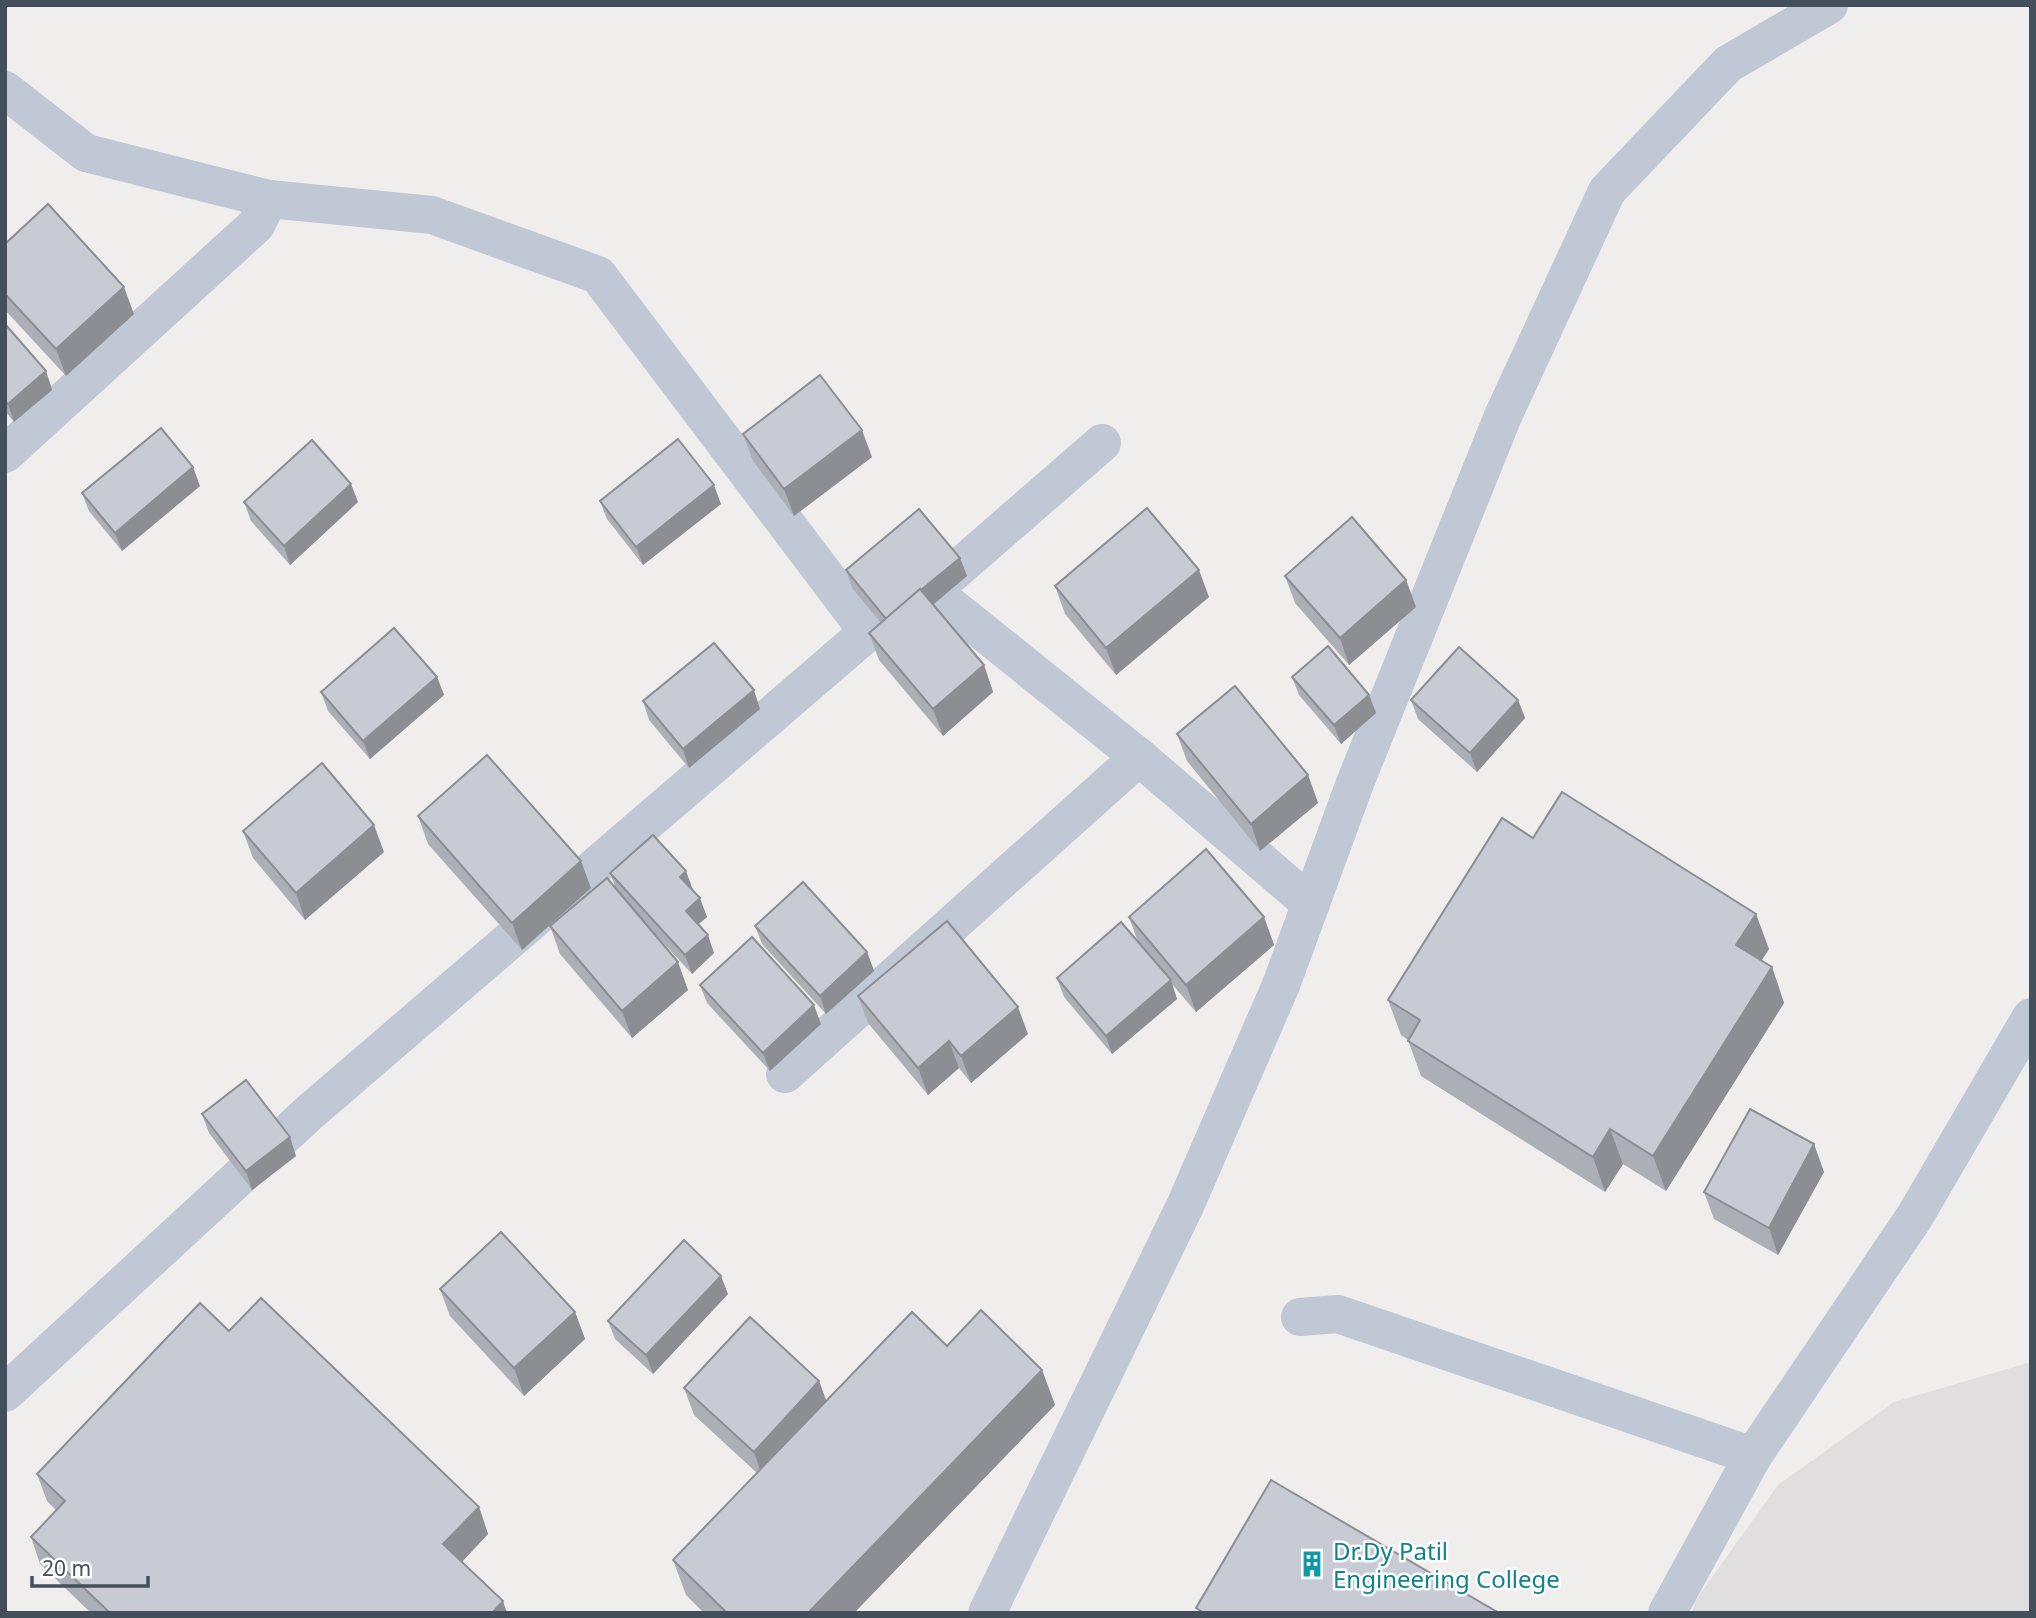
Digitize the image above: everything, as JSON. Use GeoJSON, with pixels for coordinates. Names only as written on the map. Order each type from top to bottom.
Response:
{"type":"FeatureCollection","features":[{"type":"Feature","properties":{"kind":"street"},"geometry":{"type":"LineString","coordinates":[[986,1613],[1185,1206],[1281,985],[1354,783],[1503,416],[1608,191],[1728,64],[1829,5]]}},
{"type":"Feature","properties":{"kind":"street"},"geometry":{"type":"LineString","coordinates":[[5,90],[86,153],[269,199],[432,215],[598,275],[868,632]]}},
{"type":"Feature","properties":{"kind":"street"},"geometry":{"type":"LineString","coordinates":[[5,454],[256,225],[269,199]]}},
{"type":"Feature","properties":{"kind":"street"},"geometry":{"type":"LineString","coordinates":[[5,1394],[310,1112],[868,632],[932,591],[1102,443]]}},
{"type":"Feature","properties":{"kind":"street"},"geometry":{"type":"LineString","coordinates":[[932,591],[1139,757],[1311,904]]}},
{"type":"Feature","properties":{"kind":"street"},"geometry":{"type":"LineString","coordinates":[[785,1074],[1139,757]]}},
{"type":"Feature","properties":{"kind":"street"},"geometry":{"type":"LineString","coordinates":[[1667,1613],[1753,1456],[1915,1216],[2031,1017]]}},
{"type":"Feature","properties":{"kind":"street"},"geometry":{"type":"LineString","coordinates":[[1300,1317],[1338,1314],[1753,1456]]}},
{"type":"Feature","properties":{"kind":"shaded area"},"geometry":{"type":"Polygon","coordinates":[[[2031,1362],[2031,1613],[1692,1613],[1695,1601],[1778,1485],[1894,1402],[2031,1362]]]}},
{"type":"Feature","properties":{"kind":"building"},"geometry":{"type":"Polygon","coordinates":[[[48,204],[124,287],[56,349],[5,294],[5,244],[48,204]]]}},
{"type":"Feature","properties":{"kind":"building"},"geometry":{"type":"Polygon","coordinates":[[[5,324],[46,371],[8,404],[5,401],[5,324]]]}},
{"type":"Feature","properties":{"kind":"building"},"geometry":{"type":"Polygon","coordinates":[[[820,375],[862,430],[784,489],[743,434],[820,375]]]}},
{"type":"Feature","properties":{"kind":"building"},"geometry":{"type":"Polygon","coordinates":[[[161,428],[193,467],[115,533],[82,493],[161,428]]]}},
{"type":"Feature","properties":{"kind":"building"},"geometry":{"type":"Polygon","coordinates":[[[678,439],[714,485],[636,547],[600,501],[678,439]]]}},
{"type":"Feature","properties":{"kind":"building"},"geometry":{"type":"Polygon","coordinates":[[[312,440],[351,484],[284,546],[244,502],[312,440]]]}},
{"type":"Feature","properties":{"kind":"building"},"geometry":{"type":"Polygon","coordinates":[[[1147,508],[1199,570],[1106,648],[1055,586],[1147,508]]]}},
{"type":"Feature","properties":{"kind":"building"},"geometry":{"type":"Polygon","coordinates":[[[919,509],[960,558],[886,619],[846,570],[919,509]]]}},
{"type":"Feature","properties":{"kind":"building"},"geometry":{"type":"Polygon","coordinates":[[[1352,517],[1406,580],[1340,638],[1285,576],[1352,517]]]}},
{"type":"Feature","properties":{"kind":"building"},"geometry":{"type":"Polygon","coordinates":[[[920,589],[984,665],[933,709],[869,633],[920,589]]]}},
{"type":"Feature","properties":{"kind":"building"},"geometry":{"type":"Polygon","coordinates":[[[394,628],[437,677],[363,741],[321,692],[394,628]]]}},
{"type":"Feature","properties":{"kind":"building"},"geometry":{"type":"Polygon","coordinates":[[[714,643],[754,690],[683,749],[643,701],[714,643]]]}},
{"type":"Feature","properties":{"kind":"building"},"geometry":{"type":"Polygon","coordinates":[[[1328,646],[1369,695],[1334,725],[1292,677],[1328,646]]]}},
{"type":"Feature","properties":{"kind":"building"},"geometry":{"type":"Polygon","coordinates":[[[1459,647],[1518,700],[1470,753],[1411,700],[1459,647]]]}},
{"type":"Feature","properties":{"kind":"building"},"geometry":{"type":"Polygon","coordinates":[[[1235,686],[1308,775],[1251,824],[1177,734],[1235,686]]]}},
{"type":"Feature","properties":{"kind":"building"},"geometry":{"type":"Polygon","coordinates":[[[487,755],[581,861],[512,923],[418,816],[487,755]]]}},
{"type":"Feature","properties":{"kind":"building"},"geometry":{"type":"Polygon","coordinates":[[[322,763],[374,825],[296,893],[243,831],[322,763]]]}},
{"type":"Feature","properties":{"kind":"building"},"geometry":{"type":"Polygon","coordinates":[[[1562,792],[1756,914],[1736,945],[1772,967],[1653,1156],[1610,1129],[1593,1157],[1408,1041],[1420,1020],[1388,1000],[1502,818],[1533,838],[1562,792]]]}},
{"type":"Feature","properties":{"kind":"building"},"geometry":{"type":"Polygon","coordinates":[[[653,835],[686,871],[680,877],[700,898],[686,911],[708,935],[685,955],[610,873],[653,835]]]}},
{"type":"Feature","properties":{"kind":"building"},"geometry":{"type":"Polygon","coordinates":[[[1206,849],[1264,917],[1186,985],[1129,917],[1206,849]]]}},
{"type":"Feature","properties":{"kind":"building"},"geometry":{"type":"Polygon","coordinates":[[[607,878],[678,962],[622,1011],[550,926],[607,878]]]}},
{"type":"Feature","properties":{"kind":"building"},"geometry":{"type":"Polygon","coordinates":[[[803,882],[867,952],[820,996],[755,926],[803,882]]]}},
{"type":"Feature","properties":{"kind":"building"},"geometry":{"type":"Polygon","coordinates":[[[947,921],[1018,1007],[961,1056],[949,1041],[918,1068],[858,996],[947,921]]]}},
{"type":"Feature","properties":{"kind":"building"},"geometry":{"type":"Polygon","coordinates":[[[1121,922],[1171,980],[1106,1036],[1057,978],[1121,922]]]}},
{"type":"Feature","properties":{"kind":"building"},"geometry":{"type":"Polygon","coordinates":[[[752,937],[814,1005],[763,1053],[700,985],[752,937]]]}},
{"type":"Feature","properties":{"kind":"building"},"geometry":{"type":"Polygon","coordinates":[[[246,1080],[290,1137],[246,1171],[202,1114],[246,1080]]]}},
{"type":"Feature","properties":{"kind":"building"},"geometry":{"type":"Polygon","coordinates":[[[1750,1109],[1814,1144],[1769,1228],[1704,1192],[1750,1109]]]}},
{"type":"Feature","properties":{"kind":"building"},"geometry":{"type":"Polygon","coordinates":[[[501,1232],[575,1312],[514,1368],[440,1289],[501,1232]]]}},
{"type":"Feature","properties":{"kind":"building"},"geometry":{"type":"Polygon","coordinates":[[[684,1240],[721,1276],[646,1355],[608,1321],[684,1240]]]}},
{"type":"Feature","properties":{"kind":"building"},"geometry":{"type":"Polygon","coordinates":[[[261,1298],[479,1507],[443,1544],[503,1601],[492,1613],[110,1613],[31,1537],[65,1501],[37,1474],[200,1303],[229,1331],[261,1298]]]}},
{"type":"Feature","properties":{"kind":"building"},"geometry":{"type":"Polygon","coordinates":[[[981,1310],[1042,1370],[808,1613],[727,1613],[673,1560],[912,1312],[947,1346],[981,1310]]]}},
{"type":"Feature","properties":{"kind":"building"},"geometry":{"type":"Polygon","coordinates":[[[750,1317],[819,1381],[754,1452],[684,1388],[750,1317]]]}},
{"type":"Feature","properties":{"kind":"building"},"geometry":{"type":"Polygon","coordinates":[[[1271,1480],[1499,1613],[1204,1613],[1196,1608],[1271,1480]]]}},
{"type":"Feature","properties":{"kind":"place","name":"Dr.Dy Patil Engineering College"},"geometry":{"type":"Point","coordinates":[1312,1564]}}]}
